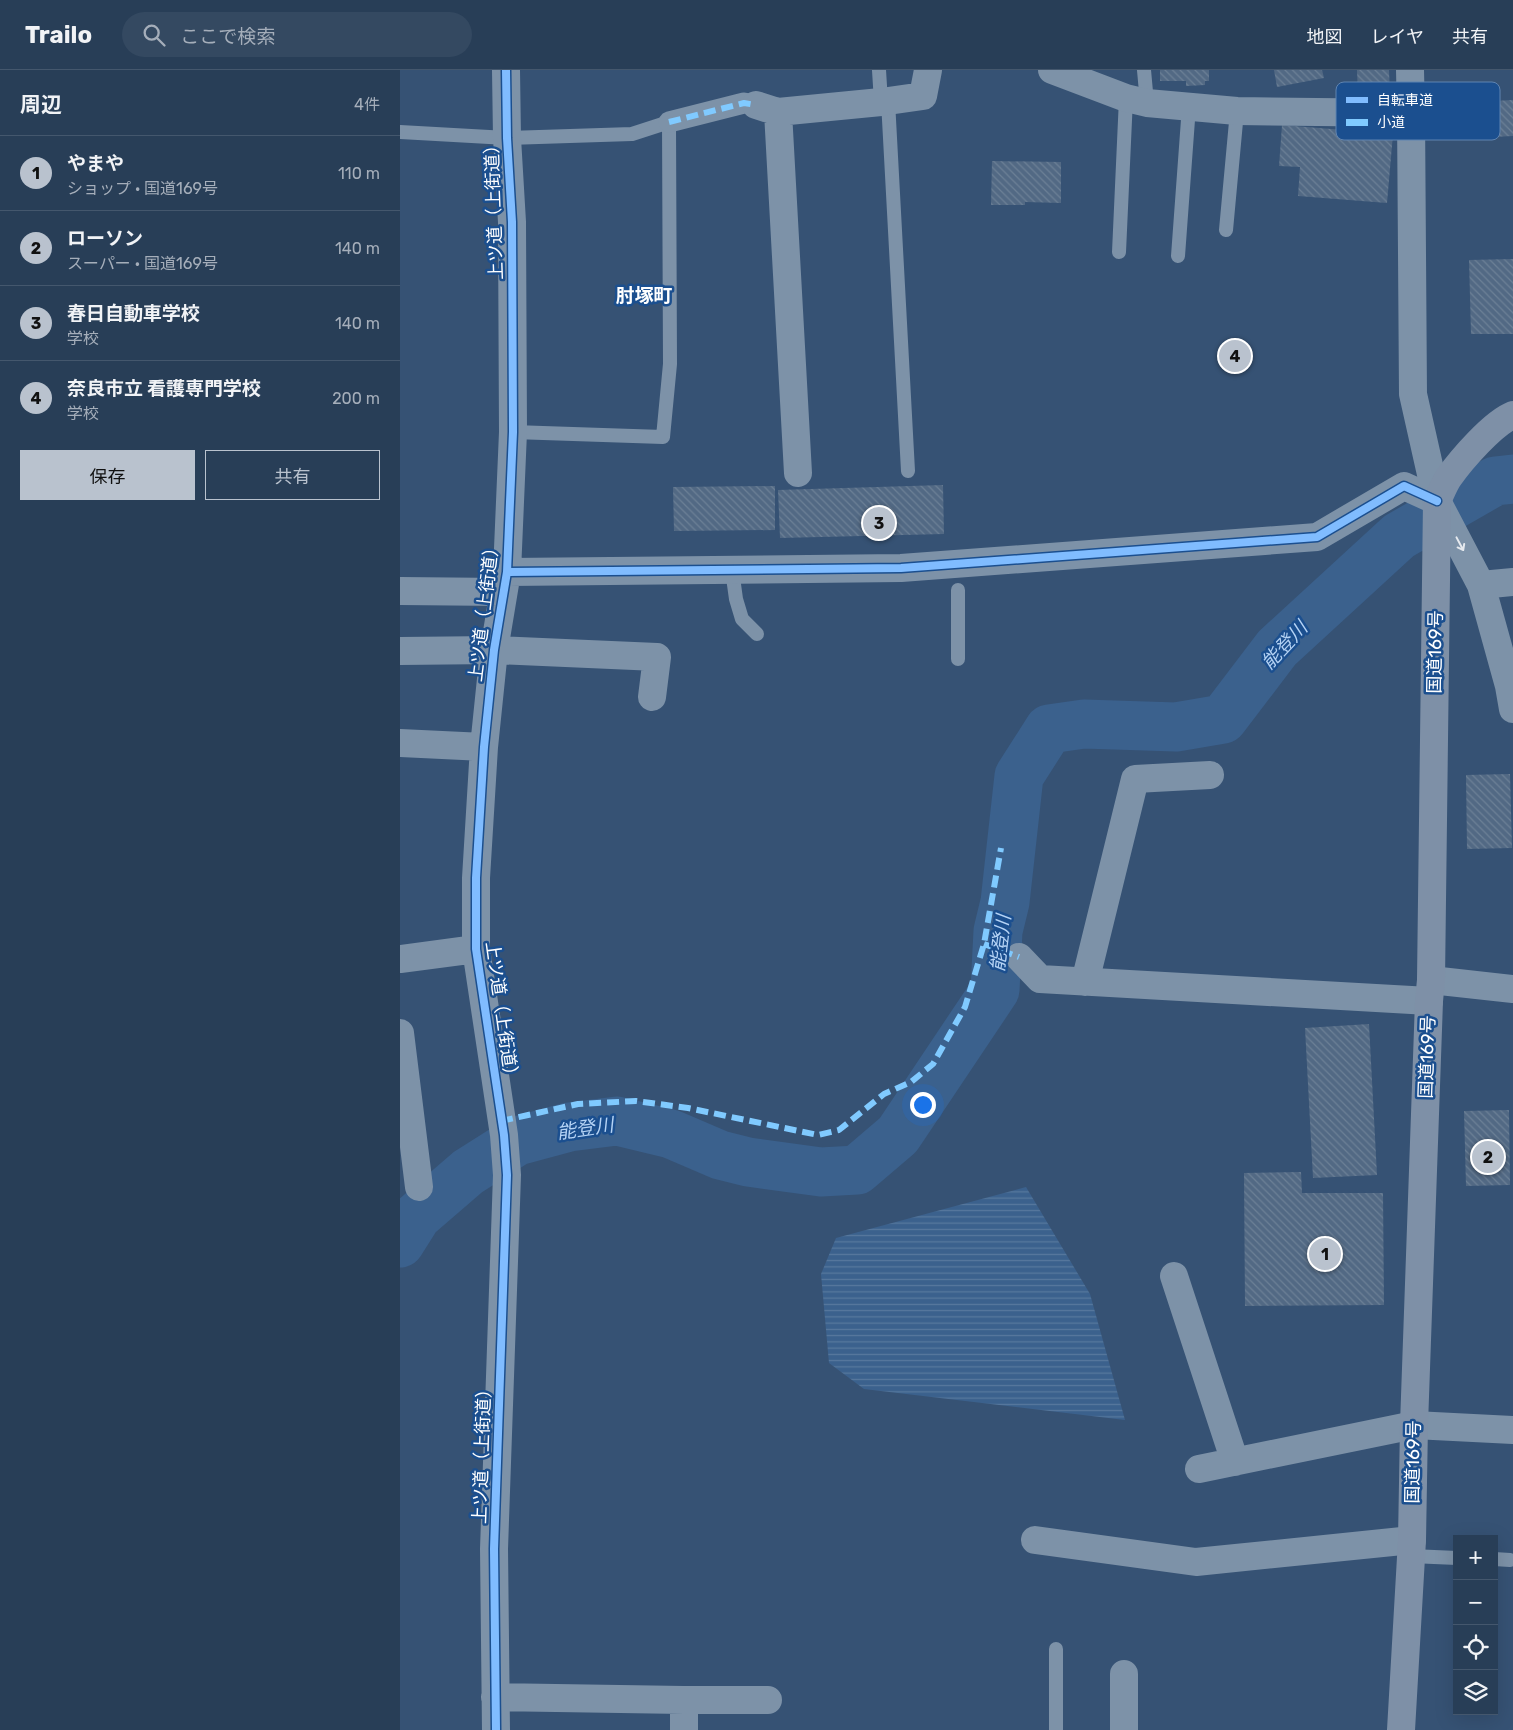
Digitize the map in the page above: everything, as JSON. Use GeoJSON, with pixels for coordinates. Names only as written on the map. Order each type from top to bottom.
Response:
{"type":"FeatureCollection","features":[{"type":"Feature","properties":{"kind":"highway","name":"国道169号"},"geometry":{"type":"LineString","coordinates":[[1401,1730],[1411,1548],[1430,991],[1437,501],[1449,477],[1473,448],[1505,418],[1513,415]]}},
{"type":"Feature","properties":{"kind":"street","name":"上ツ道（上街道）"},"geometry":{"type":"LineString","coordinates":[[496,1730],[494,1549],[506,1170],[503,1128],[476,949],[476,878],[484,747],[494,650],[505,582],[513,432],[512,222],[507,138],[506,70]]}},
{"type":"Feature","properties":{"kind":"street"},"geometry":{"type":"LineString","coordinates":[[669,122],[744,103],[767,109],[884,102],[923,96],[928,70]]}},
{"type":"Feature","properties":{"kind":"street"},"geometry":{"type":"LineString","coordinates":[[1052,70],[1136,101],[1237,111],[1336,112]]}},
{"type":"Feature","properties":{"kind":"street"},"geometry":{"type":"LineString","coordinates":[[767,109],[798,473]]}},
{"type":"Feature","properties":{"kind":"street"},"geometry":{"type":"LineString","coordinates":[[1411,140],[1413,394],[1437,501],[1481,585],[1509,686],[1513,709]]}},
{"type":"Feature","properties":{"kind":"street"},"geometry":{"type":"LineString","coordinates":[[400,591],[505,582],[732,570],[901,568],[1317,537],[1404,486],[1437,501]]}},
{"type":"Feature","properties":{"kind":"street"},"geometry":{"type":"LineString","coordinates":[[1481,585],[1513,582]]}},
{"type":"Feature","properties":{"kind":"street"},"geometry":{"type":"LineString","coordinates":[[400,651],[494,650],[657,657],[652,697]]}},
{"type":"Feature","properties":{"kind":"street"},"geometry":{"type":"LineString","coordinates":[[400,742],[484,747]]}},
{"type":"Feature","properties":{"kind":"street"},"geometry":{"type":"LineString","coordinates":[[1085,982],[1135,779],[1210,775]]}},
{"type":"Feature","properties":{"kind":"street"},"geometry":{"type":"LineString","coordinates":[[400,960],[476,949]]}},
{"type":"Feature","properties":{"kind":"street"},"geometry":{"type":"LineString","coordinates":[[1019,957],[1040,979],[1085,982],[1430,991],[1513,989]]}},
{"type":"Feature","properties":{"kind":"street"},"geometry":{"type":"LineString","coordinates":[[400,1033],[419,1187]]}},
{"type":"Feature","properties":{"kind":"street"},"geometry":{"type":"LineString","coordinates":[[1174,1276],[1235,1462]]}},
{"type":"Feature","properties":{"kind":"street"},"geometry":{"type":"LineString","coordinates":[[1199,1469],[1414,1425],[1513,1430]]}},
{"type":"Feature","properties":{"kind":"street"},"geometry":{"type":"LineString","coordinates":[[1035,1540],[1196,1562],[1411,1548]]}},
{"type":"Feature","properties":{"kind":"street"},"geometry":{"type":"LineString","coordinates":[[1124,1674],[1124,1730]]}},
{"type":"Feature","properties":{"kind":"street"},"geometry":{"type":"LineString","coordinates":[[496,1697],[768,1700]]}},
{"type":"Feature","properties":{"kind":"street"},"geometry":{"type":"LineString","coordinates":[[684,1700],[684,1730]]}},
{"type":"Feature","properties":{"kind":"lane"},"geometry":{"type":"LineString","coordinates":[[879,70],[884,102],[908,471]]}},
{"type":"Feature","properties":{"kind":"lane"},"geometry":{"type":"LineString","coordinates":[[1119,252],[1136,101],[1144,70]]}},
{"type":"Feature","properties":{"kind":"lane"},"geometry":{"type":"LineString","coordinates":[[1178,256],[1189,106]]}},
{"type":"Feature","properties":{"kind":"lane"},"geometry":{"type":"LineString","coordinates":[[1226,230],[1237,111]]}},
{"type":"Feature","properties":{"kind":"lane"},"geometry":{"type":"LineString","coordinates":[[400,132],[507,138],[632,134],[669,122],[670,364],[663,437],[513,432]]}},
{"type":"Feature","properties":{"kind":"lane"},"geometry":{"type":"LineString","coordinates":[[732,570],[736,599],[742,619],[757,634]]}},
{"type":"Feature","properties":{"kind":"lane"},"geometry":{"type":"LineString","coordinates":[[958,590],[958,659]]}},
{"type":"Feature","properties":{"kind":"lane"},"geometry":{"type":"LineString","coordinates":[[1411,1548],[1453,1557]]}},
{"type":"Feature","properties":{"kind":"lane"},"geometry":{"type":"LineString","coordinates":[[1498,1559],[1510,1560]]}},
{"type":"Feature","properties":{"kind":"lane"},"geometry":{"type":"LineString","coordinates":[[1056,1649],[1056,1730]]}},
{"type":"Feature","properties":{"kind":"water"},"geometry":{"type":"Polygon","coordinates":[[[1026,1187],[1090,1294],[1125,1420],[864,1389],[829,1363],[821,1274],[836,1238],[1026,1187]]]}},
{"type":"Feature","properties":{"kind":"building"},"geometry":{"type":"Polygon","coordinates":[[[1160,70],[1209,70],[1209,81],[1205,81],[1205,85],[1186,86],[1186,81],[1160,81],[1160,70]]]}},
{"type":"Feature","properties":{"kind":"building"},"geometry":{"type":"Polygon","coordinates":[[[1274,70],[1322,70],[1324,78],[1277,87],[1274,70]]]}},
{"type":"Feature","properties":{"kind":"building"},"geometry":{"type":"Polygon","coordinates":[[[1357,70],[1389,70],[1389,82],[1357,82],[1357,70]]]}},
{"type":"Feature","properties":{"kind":"building"},"geometry":{"type":"Polygon","coordinates":[[[1513,100],[1513,136],[1500,137],[1500,101],[1513,100]]]}},
{"type":"Feature","properties":{"kind":"building"},"geometry":{"type":"Polygon","coordinates":[[[1282,125],[1336,129],[1336,140],[1392,140],[1387,203],[1298,196],[1300,167],[1279,166],[1282,125]]]}},
{"type":"Feature","properties":{"kind":"building"},"geometry":{"type":"Polygon","coordinates":[[[992,161],[1061,162],[1061,203],[1025,202],[1025,205],[991,205],[992,161]]]}},
{"type":"Feature","properties":{"kind":"building"},"geometry":{"type":"Polygon","coordinates":[[[1513,259],[1513,334],[1471,334],[1469,260],[1513,259]]]}},
{"type":"Feature","properties":{"kind":"building"},"geometry":{"type":"Polygon","coordinates":[[[943,485],[944,534],[780,538],[778,490],[943,485]]]}},
{"type":"Feature","properties":{"kind":"building"},"geometry":{"type":"Polygon","coordinates":[[[775,486],[775,530],[674,531],[673,487],[775,486]]]}},
{"type":"Feature","properties":{"kind":"building"},"geometry":{"type":"Polygon","coordinates":[[[1510,774],[1512,848],[1467,849],[1466,775],[1510,774]]]}},
{"type":"Feature","properties":{"kind":"building"},"geometry":{"type":"Polygon","coordinates":[[[1369,1024],[1377,1175],[1313,1178],[1305,1028],[1369,1024]]]}},
{"type":"Feature","properties":{"kind":"building"},"geometry":{"type":"Polygon","coordinates":[[[1509,1110],[1510,1185],[1466,1186],[1464,1111],[1509,1110]]]}},
{"type":"Feature","properties":{"kind":"building"},"geometry":{"type":"Polygon","coordinates":[[[1301,1172],[1302,1193],[1383,1193],[1384,1305],[1245,1306],[1244,1173],[1301,1172]]]}},
{"type":"Feature","properties":{"kind":"waterway","name":"能登川"},"geometry":{"type":"LineString","coordinates":[[400,1243],[417,1216],[468,1172],[517,1141],[569,1127],[617,1121],[671,1134],[720,1155],[748,1162],[821,1172],[857,1170],[898,1135],[995,990],[998,931],[1005,902],[1019,776],[1049,729],[1084,724],[1176,727],[1223,719],[1277,648],[1399,536],[1495,481],[1513,479]]}},
{"type":"Feature","properties":{"kind":"marked path"},"geometry":{"type":"LineString","coordinates":[[669,122],[744,103],[756,105]]}},
{"type":"Feature","properties":{"kind":"marked path"},"geometry":{"type":"LineString","coordinates":[[501,1121],[578,1104],[636,1101],[688,1108],[818,1135],[839,1130],[884,1094],[911,1082],[933,1064],[965,1007],[984,944],[1001,848]]}},
{"type":"Feature","properties":{"kind":"marked path"},"geometry":{"type":"LineString","coordinates":[[984,944],[1019,957]]}},
{"type":"Feature","properties":{"kind":"cycle path"},"geometry":{"type":"LineString","coordinates":[[496,1730],[494,1549],[507,1175],[504,1135],[476,949],[476,878],[484,747],[494,650],[507,572],[513,432],[512,222],[507,138],[506,70]]}},
{"type":"Feature","properties":{"kind":"cycle path"},"geometry":{"type":"LineString","coordinates":[[507,572],[901,568],[1317,537],[1404,486],[1437,501]]}},
{"type":"Feature","properties":{"kind":"place","name":"奈良市立 看護専門学校"},"geometry":{"type":"Point","coordinates":[1235,356]}},
{"type":"Feature","properties":{"kind":"place","name":"春日自動車学校"},"geometry":{"type":"Point","coordinates":[879,523]}},
{"type":"Feature","properties":{"kind":"place","name":"ローソン"},"geometry":{"type":"Point","coordinates":[1488,1157]}},
{"type":"Feature","properties":{"kind":"place","name":"やまや"},"geometry":{"type":"Point","coordinates":[1325,1254]}},
{"type":"Feature","properties":{"kind":"district","name":"肘塚町"},"geometry":{"type":"Point","coordinates":[644,295]}}]}
